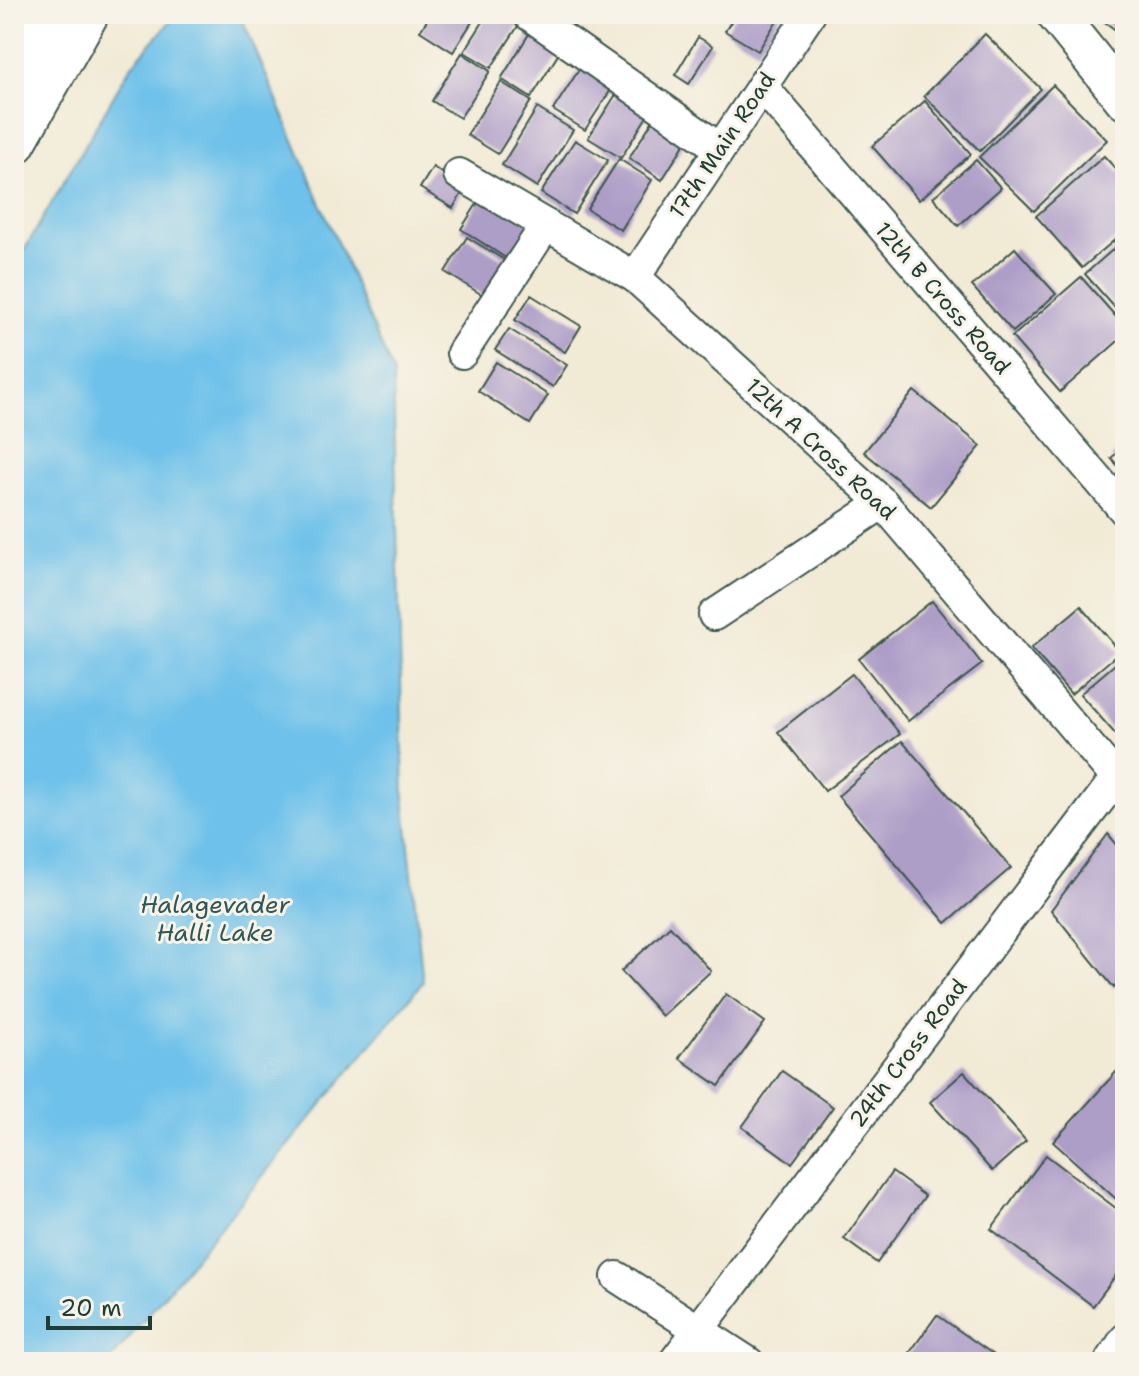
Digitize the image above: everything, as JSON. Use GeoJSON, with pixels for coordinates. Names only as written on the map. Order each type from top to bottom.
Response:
{"type":"FeatureCollection","features":[{"type":"Feature","properties":{"kind":"main road"},"geometry":{"type":"LineString","coordinates":[[14,71],[46,14]]}},
{"type":"Feature","properties":{"kind":"main road"},"geometry":{"type":"LineString","coordinates":[[14,143],[87,14]]}},
{"type":"Feature","properties":{"kind":"street"},"geometry":{"type":"LineString","coordinates":[[528,14],[719,148]]}},
{"type":"Feature","properties":{"kind":"street","name":"17th Main Road"},"geometry":{"type":"LineString","coordinates":[[635,277],[810,14]]}},
{"type":"Feature","properties":{"kind":"street"},"geometry":{"type":"LineString","coordinates":[[1056,14],[1125,100]]}},
{"type":"Feature","properties":{"kind":"street","name":"12th B Cross Road"},"geometry":{"type":"LineString","coordinates":[[762,86],[1125,511]]}},
{"type":"Feature","properties":{"kind":"street","name":"12th A Cross Road"},"geometry":{"type":"LineString","coordinates":[[459,174],[635,277],[883,503],[1121,782]]}},
{"type":"Feature","properties":{"kind":"street"},"geometry":{"type":"LineString","coordinates":[[462,353],[546,225]]}},
{"type":"Feature","properties":{"kind":"street"},"geometry":{"type":"LineString","coordinates":[[714,615],[883,503]]}},
{"type":"Feature","properties":{"kind":"street","name":"24th Cross Road"},"geometry":{"type":"LineString","coordinates":[[674,1362],[1121,782]]}},
{"type":"Feature","properties":{"kind":"street"},"geometry":{"type":"LineString","coordinates":[[617,1277],[748,1362]]}},
{"type":"Feature","properties":{"kind":"street"},"geometry":{"type":"LineString","coordinates":[[1110,1362],[1125,1339]]}},
{"type":"Feature","properties":{"kind":"water","name":"Halagevader Halli Lake"},"geometry":{"type":"Polygon","coordinates":[[[177,14],[240,14],[393,373],[404,797],[423,982],[109,1362],[14,1362],[14,268],[131,66],[177,14]]]}},
{"type":"Feature","properties":{"kind":"building"},"geometry":{"type":"Polygon","coordinates":[[[431,14],[477,14],[453,52],[420,31],[431,14]]]}},
{"type":"Feature","properties":{"kind":"building"},"geometry":{"type":"Polygon","coordinates":[[[488,14],[513,14],[522,20],[491,68],[464,52],[488,14]]]}},
{"type":"Feature","properties":{"kind":"building"},"geometry":{"type":"Polygon","coordinates":[[[736,14],[781,14],[758,51],[725,31],[736,14]]]}},
{"type":"Feature","properties":{"kind":"building"},"geometry":{"type":"Polygon","coordinates":[[[1094,14],[1125,14],[1125,37],[1094,14]]]}},
{"type":"Feature","properties":{"kind":"building"},"geometry":{"type":"Polygon","coordinates":[[[534,26],[564,45],[531,98],[501,79],[534,26]]]}},
{"type":"Feature","properties":{"kind":"building"},"geometry":{"type":"Polygon","coordinates":[[[985,34],[1041,89],[980,151],[924,96],[985,34]]]}},
{"type":"Feature","properties":{"kind":"building"},"geometry":{"type":"Polygon","coordinates":[[[698,37],[713,46],[689,84],[675,75],[698,37]]]}},
{"type":"Feature","properties":{"kind":"building"},"geometry":{"type":"Polygon","coordinates":[[[462,53],[490,71],[460,118],[432,101],[462,53]]]}},
{"type":"Feature","properties":{"kind":"building"},"geometry":{"type":"Polygon","coordinates":[[[582,65],[614,85],[585,130],[553,110],[582,65]]]}},
{"type":"Feature","properties":{"kind":"building"},"geometry":{"type":"Polygon","coordinates":[[[501,82],[531,101],[498,154],[467,135],[501,82]]]}},
{"type":"Feature","properties":{"kind":"building"},"geometry":{"type":"Polygon","coordinates":[[[622,85],[654,105],[621,158],[588,138],[622,85]]]}},
{"type":"Feature","properties":{"kind":"building"},"geometry":{"type":"Polygon","coordinates":[[[1053,85],[1107,140],[1034,211],[979,157],[1053,85]]]}},
{"type":"Feature","properties":{"kind":"building"},"geometry":{"type":"Polygon","coordinates":[[[925,101],[971,154],[919,200],[872,146],[925,101]]]}},
{"type":"Feature","properties":{"kind":"building"},"geometry":{"type":"Polygon","coordinates":[[[537,108],[573,130],[537,187],[502,165],[537,108]]]}},
{"type":"Feature","properties":{"kind":"building"},"geometry":{"type":"Polygon","coordinates":[[[657,114],[690,135],[662,180],[629,158],[657,114]]]}},
{"type":"Feature","properties":{"kind":"building"},"geometry":{"type":"Polygon","coordinates":[[[575,140],[608,160],[574,214],[541,193],[575,140]]]}},
{"type":"Feature","properties":{"kind":"building"},"geometry":{"type":"Polygon","coordinates":[[[1104,156],[1125,179],[1125,231],[1082,268],[1036,216],[1104,156]]]}},
{"type":"Feature","properties":{"kind":"building"},"geometry":{"type":"Polygon","coordinates":[[[619,159],[652,180],[621,230],[587,209],[619,159]]]}},
{"type":"Feature","properties":{"kind":"building"},"geometry":{"type":"Polygon","coordinates":[[[976,160],[1001,188],[958,226],[933,197],[976,160]]]}},
{"type":"Feature","properties":{"kind":"building"},"geometry":{"type":"Polygon","coordinates":[[[433,167],[465,188],[453,208],[420,188],[433,167]]]}},
{"type":"Feature","properties":{"kind":"building"},"geometry":{"type":"Polygon","coordinates":[[[484,193],[532,223],[509,260],[461,229],[484,193]]]}},
{"type":"Feature","properties":{"kind":"building"},"geometry":{"type":"Polygon","coordinates":[[[467,237],[506,261],[484,296],[445,272],[467,237]]]}},
{"type":"Feature","properties":{"kind":"building"},"geometry":{"type":"Polygon","coordinates":[[[1125,239],[1125,319],[1085,274],[1125,239]]]}},
{"type":"Feature","properties":{"kind":"building"},"geometry":{"type":"Polygon","coordinates":[[[1015,248],[1056,294],[1013,332],[972,286],[1015,248]]]}},
{"type":"Feature","properties":{"kind":"building"},"geometry":{"type":"Polygon","coordinates":[[[1081,277],[1125,327],[1125,335],[1060,392],[1012,337],[1081,277]]]}},
{"type":"Feature","properties":{"kind":"building"},"geometry":{"type":"Polygon","coordinates":[[[531,295],[581,326],[565,352],[515,320],[531,295]]]}},
{"type":"Feature","properties":{"kind":"building"},"geometry":{"type":"Polygon","coordinates":[[[509,329],[567,365],[553,387],[495,350],[509,329]]]}},
{"type":"Feature","properties":{"kind":"building"},"geometry":{"type":"Polygon","coordinates":[[[496,362],[548,395],[530,424],[478,391],[496,362]]]}},
{"type":"Feature","properties":{"kind":"building"},"geometry":{"type":"Polygon","coordinates":[[[914,391],[981,446],[931,507],[864,452],[914,391]]]}},
{"type":"Feature","properties":{"kind":"building"},"geometry":{"type":"Polygon","coordinates":[[[1125,446],[1125,474],[1111,458],[1125,446]]]}},
{"type":"Feature","properties":{"kind":"building"},"geometry":{"type":"Polygon","coordinates":[[[932,601],[982,664],[908,721],[859,659],[932,601]]]}},
{"type":"Feature","properties":{"kind":"building"},"geometry":{"type":"Polygon","coordinates":[[[1081,606],[1120,652],[1071,694],[1031,648],[1081,606]]]}},
{"type":"Feature","properties":{"kind":"building"},"geometry":{"type":"Polygon","coordinates":[[[1121,659],[1125,663],[1125,745],[1080,694],[1121,659]]]}},
{"type":"Feature","properties":{"kind":"building"},"geometry":{"type":"Polygon","coordinates":[[[852,674],[900,734],[825,791],[778,732],[852,674]]]}},
{"type":"Feature","properties":{"kind":"building"},"geometry":{"type":"Polygon","coordinates":[[[902,741],[1011,868],[946,923],[838,796],[902,741]]]}},
{"type":"Feature","properties":{"kind":"building"},"geometry":{"type":"Polygon","coordinates":[[[1108,834],[1125,854],[1125,976],[1114,988],[1051,910],[1108,834]]]}},
{"type":"Feature","properties":{"kind":"building"},"geometry":{"type":"Polygon","coordinates":[[[670,926],[711,971],[662,1016],[621,971],[670,926]]]}},
{"type":"Feature","properties":{"kind":"building"},"geometry":{"type":"Polygon","coordinates":[[[726,994],[765,1022],[719,1086],[679,1058],[726,994]]]}},
{"type":"Feature","properties":{"kind":"building"},"geometry":{"type":"Polygon","coordinates":[[[1125,1062],[1125,1207],[1053,1142],[1125,1062]]]}},
{"type":"Feature","properties":{"kind":"building"},"geometry":{"type":"Polygon","coordinates":[[[782,1071],[833,1107],[792,1163],[742,1127],[782,1071]]]}},
{"type":"Feature","properties":{"kind":"building"},"geometry":{"type":"Polygon","coordinates":[[[964,1072],[1026,1141],[992,1171],[930,1102],[964,1072]]]}},
{"type":"Feature","properties":{"kind":"building"},"geometry":{"type":"Polygon","coordinates":[[[1046,1155],[1125,1215],[1125,1263],[1093,1306],[991,1229],[1046,1155]]]}},
{"type":"Feature","properties":{"kind":"building"},"geometry":{"type":"Polygon","coordinates":[[[892,1172],[925,1196],[877,1263],[844,1239],[892,1172]]]}},
{"type":"Feature","properties":{"kind":"building"},"geometry":{"type":"Polygon","coordinates":[[[937,1315],[994,1355],[989,1362],[903,1362],[937,1315]]]}}]}
